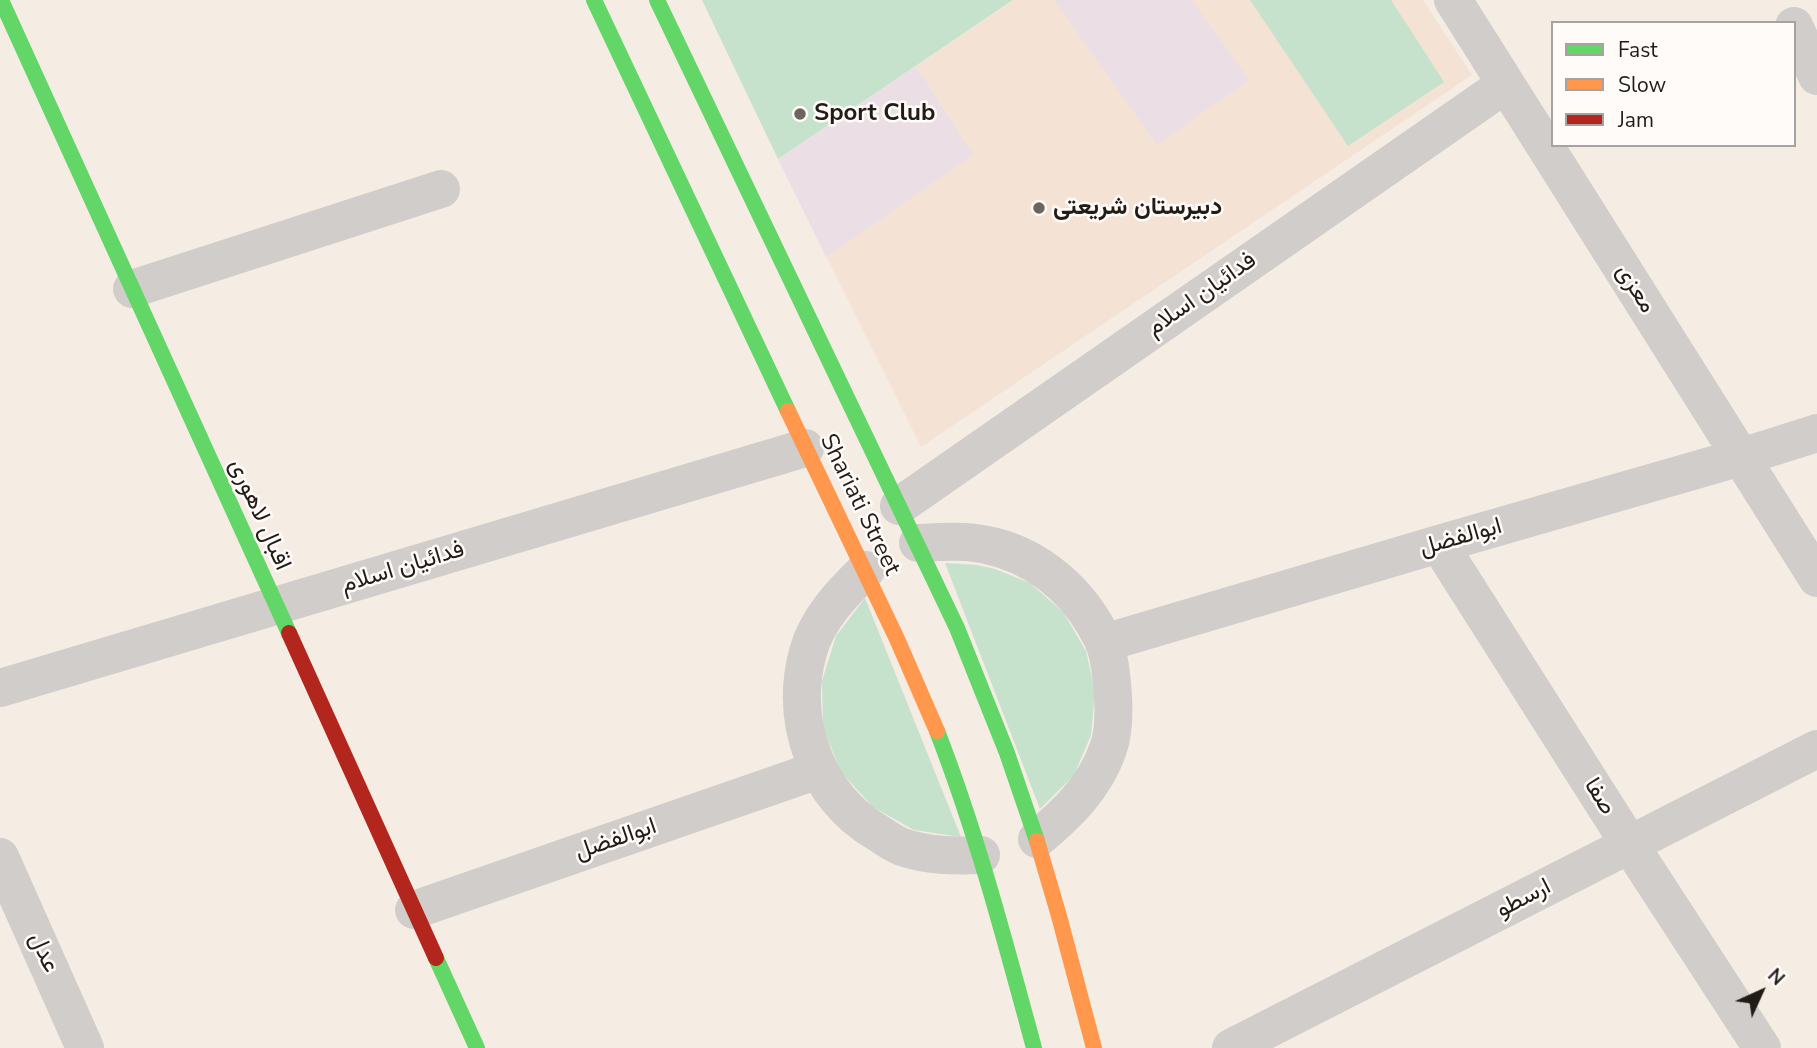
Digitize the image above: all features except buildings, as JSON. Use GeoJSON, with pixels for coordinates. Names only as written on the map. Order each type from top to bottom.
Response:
{"type":"FeatureCollection","features":[{"type":"Feature","properties":{"kind":"main road","name":"اقبال لاهوری"},"geometry":{"type":"LineString","coordinates":[[1,0],[477,1048]]}},
{"type":"Feature","properties":{"kind":"main road","name":"Shariati Street"},"geometry":{"type":"LineString","coordinates":[[594,0],[805,448],[866,570],[928,708],[981,855],[1034,1048]]}},
{"type":"Feature","properties":{"kind":"main road","name":"Shariati Street"},"geometry":{"type":"LineString","coordinates":[[657,0],[918,543],[984,689],[1037,839],[1094,1048]]}},
{"type":"Feature","properties":{"kind":"street","name":"معزی"},"geometry":{"type":"LineString","coordinates":[[1453,0],[1817,578]]}},
{"type":"Feature","properties":{"kind":"street"},"geometry":{"type":"LineString","coordinates":[[1782,0],[1792,21]]}},
{"type":"Feature","properties":{"kind":"street"},"geometry":{"type":"LineString","coordinates":[[1796,30],[1817,76]]}},
{"type":"Feature","properties":{"kind":"street","name":"فدائیان اسلام"},"geometry":{"type":"LineString","coordinates":[[899,506],[1506,84]]}},
{"type":"Feature","properties":{"kind":"street"},"geometry":{"type":"LineString","coordinates":[[132,289],[441,189]]}},
{"type":"Feature","properties":{"kind":"street","name":"ابوالفضل"},"geometry":{"type":"LineString","coordinates":[[1104,643],[1817,433]]}},
{"type":"Feature","properties":{"kind":"street","name":"فدائیان اسلام"},"geometry":{"type":"LineString","coordinates":[[0,688],[805,448]]}},
{"type":"Feature","properties":{"kind":"street"},"geometry":{"type":"LineString","coordinates":[[918,543],[958,542],[987,545],[1020,555],[1048,572],[1068,590],[1089,614],[1104,643],[1112,675],[1114,713],[1109,747],[1095,778],[1064,816],[1037,839]]}},
{"type":"Feature","properties":{"kind":"street","name":"صفا"},"geometry":{"type":"LineString","coordinates":[[1439,544],[1762,1048]]}},
{"type":"Feature","properties":{"kind":"street"},"geometry":{"type":"LineString","coordinates":[[866,570],[842,593],[822,620],[808,651],[802,694],[806,735],[817,770],[842,803],[866,826],[900,846],[942,856],[981,855]]}},
{"type":"Feature","properties":{"kind":"street","name":"ارسطو"},"geometry":{"type":"LineString","coordinates":[[1231,1048],[1291,1034],[1630,845],[1817,749]]}},
{"type":"Feature","properties":{"kind":"street","name":"ابوالفضل"},"geometry":{"type":"LineString","coordinates":[[414,910],[817,770]]}},
{"type":"Feature","properties":{"kind":"street","name":"عدل"},"geometry":{"type":"LineString","coordinates":[[0,857],[85,1048]]}},
{"type":"Feature","properties":{"kind":"shaded area","name":"دبیرستان شریعتی"},"geometry":{"type":"Polygon","coordinates":[[[1014,0],[1423,0],[1472,75],[921,447],[778,159],[1014,0]]]}},
{"type":"Feature","properties":{"kind":"green space","name":"Sport Club"},"geometry":{"type":"Polygon","coordinates":[[[702,0],[1013,0],[778,159],[702,0]]]}},
{"type":"Feature","properties":{"kind":"green space"},"geometry":{"type":"Polygon","coordinates":[[[1250,0],[1391,0],[1444,82],[1348,146],[1250,0]]]}},
{"type":"Feature","properties":{"kind":"green space"},"geometry":{"type":"Polygon","coordinates":[[[945,563],[995,569],[1030,583],[1063,612],[1086,651],[1095,692],[1091,735],[1074,775],[1040,809],[945,563]]]}},
{"type":"Feature","properties":{"kind":"green space"},"geometry":{"type":"Polygon","coordinates":[[[865,598],[961,837],[914,830],[873,807],[841,772],[823,728],[822,681],[836,636],[865,598]]]}},
{"type":"Feature","properties":{"kind":"traffic: fast"},"geometry":{"type":"LineString","coordinates":[[1,0],[289,633]]}},
{"type":"Feature","properties":{"kind":"traffic: fast"},"geometry":{"type":"LineString","coordinates":[[594,0],[788,411]]}},
{"type":"Feature","properties":{"kind":"traffic: fast"},"geometry":{"type":"LineString","coordinates":[[657,0],[957,628],[1007,753],[1037,841]]}},
{"type":"Feature","properties":{"kind":"traffic: fast"},"geometry":{"type":"LineString","coordinates":[[937,731],[978,848],[1034,1048]]}},
{"type":"Feature","properties":{"kind":"traffic: fast"},"geometry":{"type":"LineString","coordinates":[[436,958],[477,1048]]}},
{"type":"Feature","properties":{"kind":"traffic: slow"},"geometry":{"type":"LineString","coordinates":[[788,411],[897,639],[937,731]]}},
{"type":"Feature","properties":{"kind":"traffic: slow"},"geometry":{"type":"LineString","coordinates":[[1037,841],[1094,1048]]}},
{"type":"Feature","properties":{"kind":"traffic: jam"},"geometry":{"type":"LineString","coordinates":[[289,633],[436,958]]}},
{"type":"Feature","properties":{"kind":"place","name":"Sport Club"},"geometry":{"type":"Point","coordinates":[800,114]}},
{"type":"Feature","properties":{"kind":"place","name":"دبیرستان شریعتی"},"geometry":{"type":"Point","coordinates":[1039,208]}}]}
